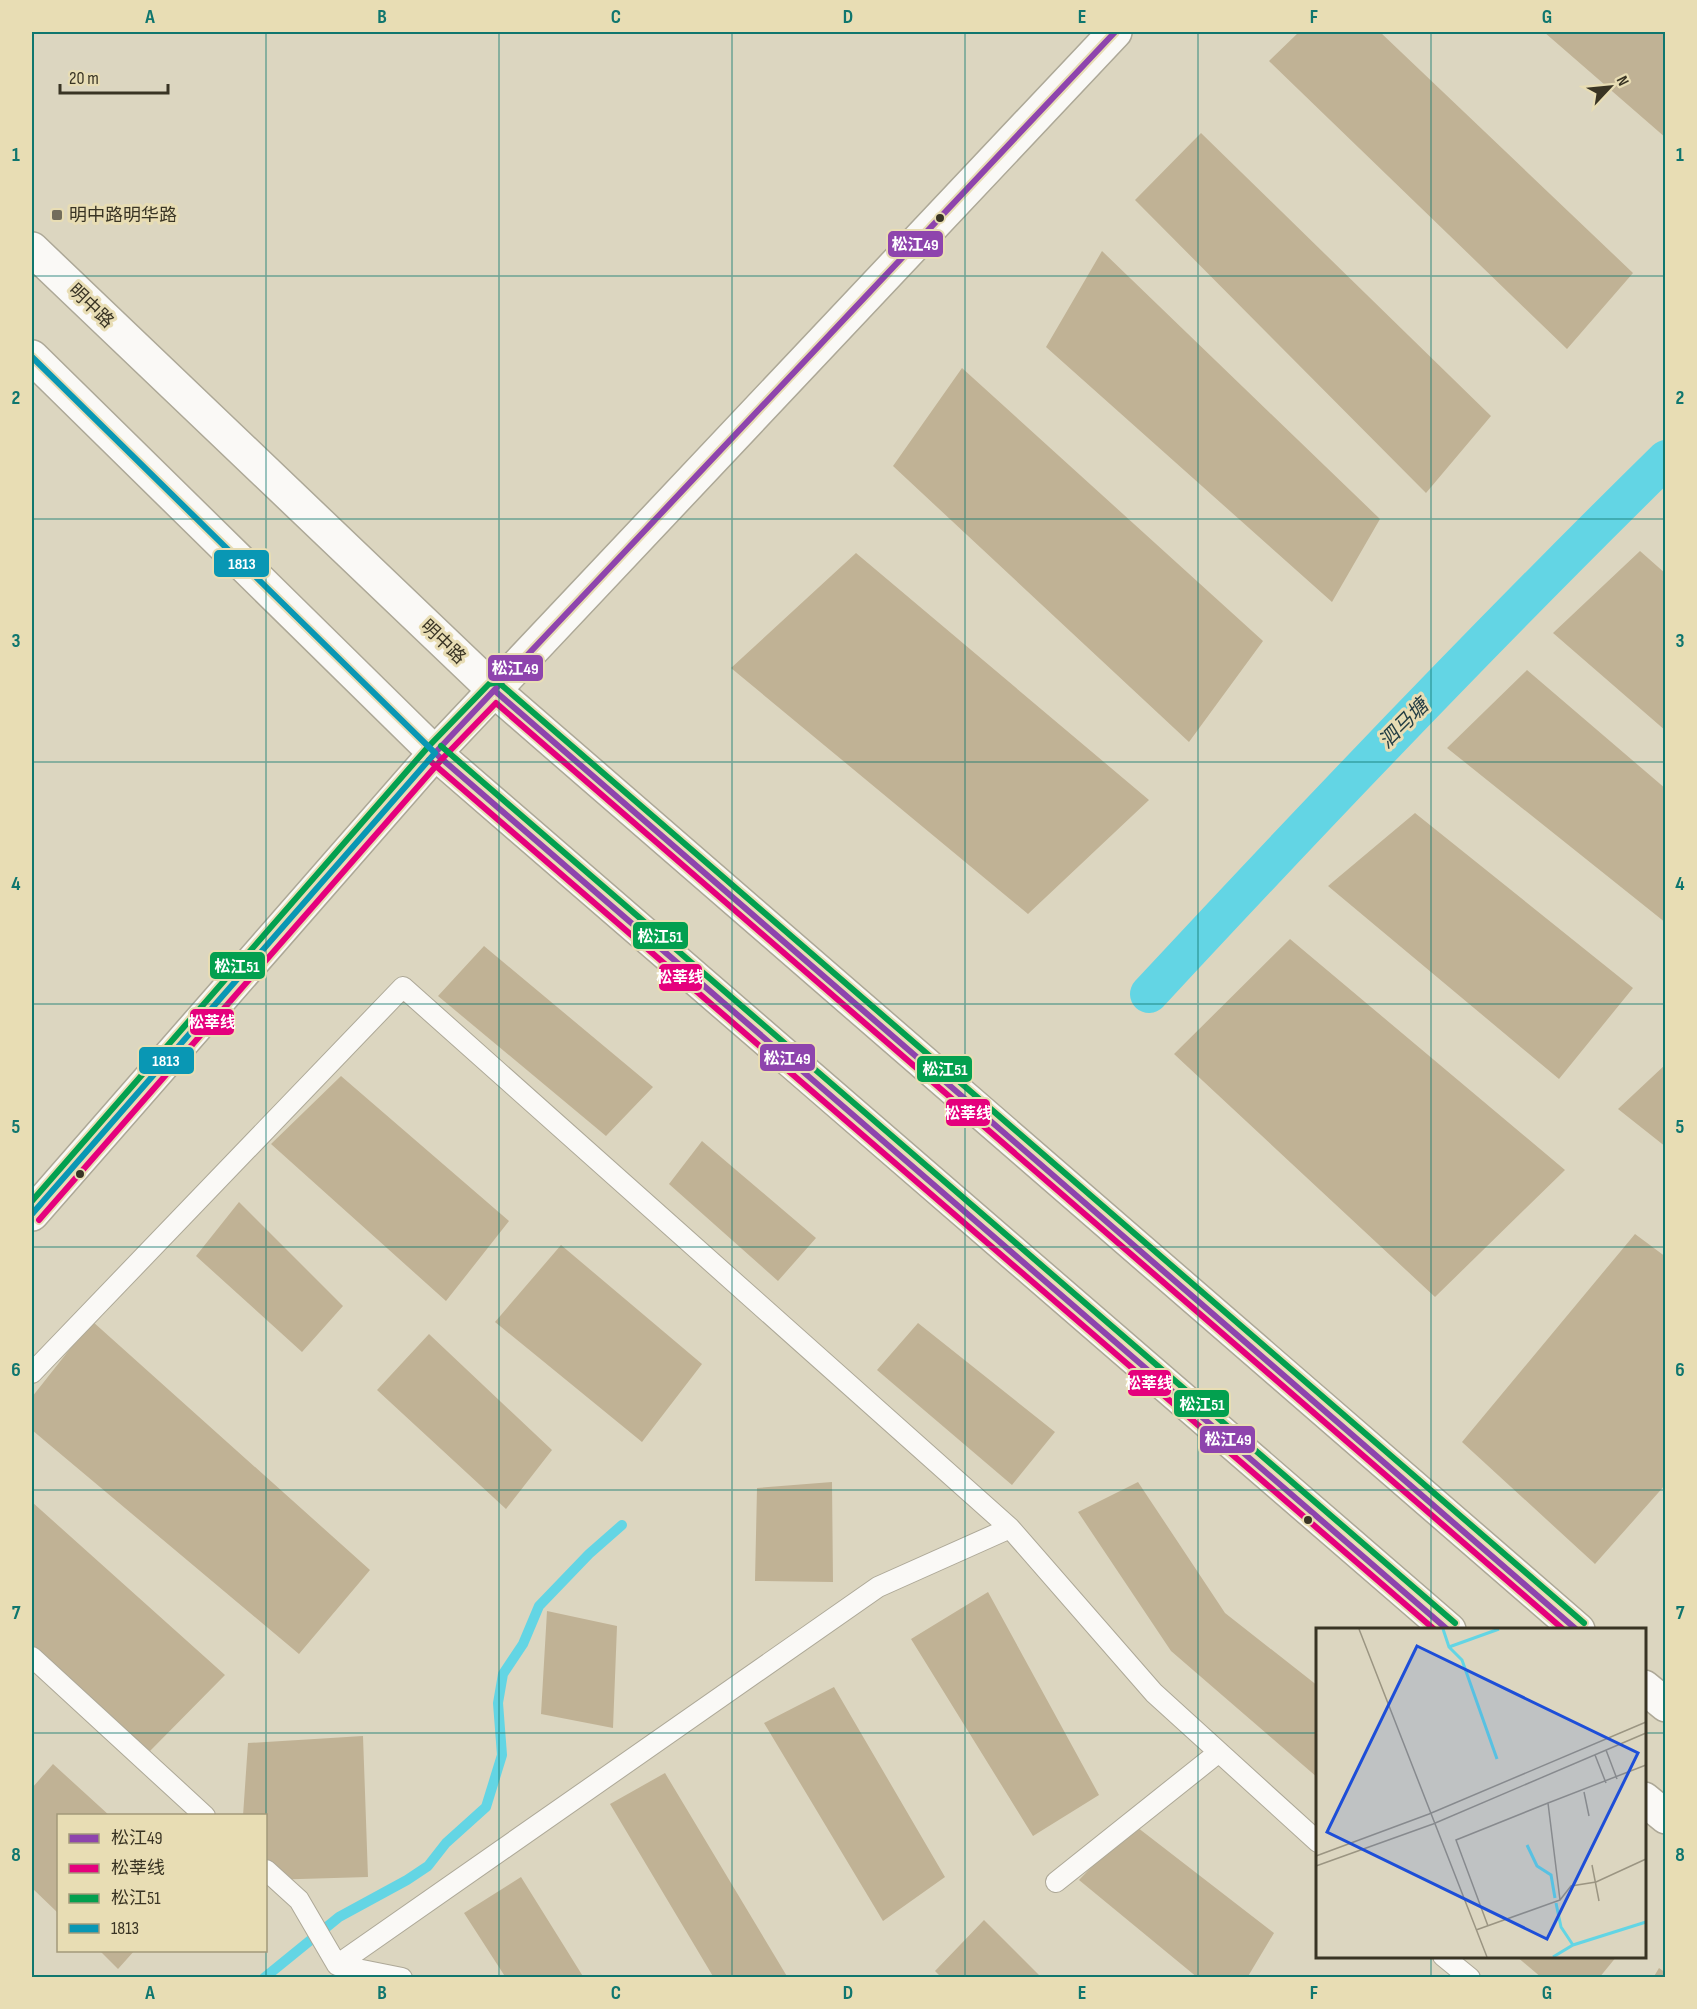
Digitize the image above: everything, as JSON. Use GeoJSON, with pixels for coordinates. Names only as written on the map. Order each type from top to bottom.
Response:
{"type":"FeatureCollection","features":[{"type":"Feature","properties":{"kind":"main road"},"geometry":{"type":"LineString","coordinates":[[32,1214],[435,753],[1115,32]]}},
{"type":"Feature","properties":{"kind":"main road","name":"明中路"},"geometry":{"type":"LineString","coordinates":[[32,249],[495,691],[1577,1628]]}},
{"type":"Feature","properties":{"kind":"main road"},"geometry":{"type":"LineString","coordinates":[[32,357],[435,753],[1448,1628]]}},
{"type":"Feature","properties":{"kind":"main road"},"geometry":{"type":"LineString","coordinates":[[1646,1689],[1665,1705]]}},
{"type":"Feature","properties":{"kind":"main road"},"geometry":{"type":"LineString","coordinates":[[1646,1801],[1665,1817]]}},
{"type":"Feature","properties":{"kind":"lane"},"geometry":{"type":"LineString","coordinates":[[32,1373],[403,987],[1010,1528],[1154,1693],[1316,1841]]}},
{"type":"Feature","properties":{"kind":"lane"},"geometry":{"type":"LineString","coordinates":[[337,1965],[878,1587],[1010,1528]]}},
{"type":"Feature","properties":{"kind":"lane"},"geometry":{"type":"LineString","coordinates":[[32,1657],[204,1814]]}},
{"type":"Feature","properties":{"kind":"lane"},"geometry":{"type":"LineString","coordinates":[[1056,1882],[1219,1752]]}},
{"type":"Feature","properties":{"kind":"lane"},"geometry":{"type":"LineString","coordinates":[[267,1871],[299,1900],[337,1965],[402,1977]]}},
{"type":"Feature","properties":{"kind":"lane"},"geometry":{"type":"LineString","coordinates":[[1446,1958],[1470,1977]]}},
{"type":"Feature","properties":{"kind":"building"},"geometry":{"type":"Polygon","coordinates":[[[1299,32],[1380,32],[1633,273],[1567,349],[1269,61],[1299,32]]]}},
{"type":"Feature","properties":{"kind":"building"},"geometry":{"type":"Polygon","coordinates":[[[1544,32],[1666,32],[1666,138],[1544,32]]]}},
{"type":"Feature","properties":{"kind":"building"},"geometry":{"type":"Polygon","coordinates":[[[1201,133],[1491,416],[1426,493],[1135,200],[1201,133]]]}},
{"type":"Feature","properties":{"kind":"building"},"geometry":{"type":"Polygon","coordinates":[[[1102,251],[1380,519],[1332,602],[1046,347],[1102,251]]]}},
{"type":"Feature","properties":{"kind":"building"},"geometry":{"type":"Polygon","coordinates":[[[962,368],[1263,641],[1189,742],[893,466],[962,368]]]}},
{"type":"Feature","properties":{"kind":"building"},"geometry":{"type":"Polygon","coordinates":[[[1640,551],[1666,574],[1666,731],[1553,633],[1640,551]]]}},
{"type":"Feature","properties":{"kind":"building"},"geometry":{"type":"Polygon","coordinates":[[[856,553],[1149,800],[1028,914],[731,668],[856,553]]]}},
{"type":"Feature","properties":{"kind":"building"},"geometry":{"type":"Polygon","coordinates":[[[1527,670],[1666,789],[1666,923],[1447,748],[1527,670]]]}},
{"type":"Feature","properties":{"kind":"building"},"geometry":{"type":"Polygon","coordinates":[[[1415,813],[1633,988],[1559,1079],[1328,886],[1415,813]]]}},
{"type":"Feature","properties":{"kind":"building"},"geometry":{"type":"Polygon","coordinates":[[[1290,939],[1565,1170],[1435,1297],[1174,1054],[1290,939]]]}},
{"type":"Feature","properties":{"kind":"building"},"geometry":{"type":"Polygon","coordinates":[[[484,946],[653,1087],[606,1136],[438,996],[484,946]]]}},
{"type":"Feature","properties":{"kind":"building"},"geometry":{"type":"Polygon","coordinates":[[[1666,1064],[1666,1147],[1618,1109],[1666,1064]]]}},
{"type":"Feature","properties":{"kind":"building"},"geometry":{"type":"Polygon","coordinates":[[[341,1076],[509,1221],[446,1301],[271,1144],[341,1076]]]}},
{"type":"Feature","properties":{"kind":"building"},"geometry":{"type":"Polygon","coordinates":[[[702,1141],[816,1238],[778,1281],[669,1184],[702,1141]]]}},
{"type":"Feature","properties":{"kind":"building"},"geometry":{"type":"Polygon","coordinates":[[[239,1202],[343,1306],[302,1352],[196,1256],[239,1202]]]}},
{"type":"Feature","properties":{"kind":"building"},"geometry":{"type":"Polygon","coordinates":[[[1635,1234],[1666,1257],[1666,1484],[1595,1564],[1462,1442],[1635,1234]]]}},
{"type":"Feature","properties":{"kind":"building"},"geometry":{"type":"Polygon","coordinates":[[[561,1245],[702,1364],[642,1442],[495,1322],[561,1245]]]}},
{"type":"Feature","properties":{"kind":"building"},"geometry":{"type":"Polygon","coordinates":[[[92,1321],[370,1570],[299,1654],[32,1430],[32,1397],[92,1321]]]}},
{"type":"Feature","properties":{"kind":"building"},"geometry":{"type":"Polygon","coordinates":[[[918,1323],[1055,1432],[1012,1485],[877,1370],[918,1323]]]}},
{"type":"Feature","properties":{"kind":"building"},"geometry":{"type":"Polygon","coordinates":[[[429,1334],[552,1450],[506,1509],[377,1390],[429,1334]]]}},
{"type":"Feature","properties":{"kind":"building"},"geometry":{"type":"Polygon","coordinates":[[[832,1482],[833,1582],[755,1581],[757,1488],[832,1482]]]}},
{"type":"Feature","properties":{"kind":"building"},"geometry":{"type":"Polygon","coordinates":[[[1138,1482],[1225,1613],[1316,1684],[1316,1776],[1171,1651],[1078,1512],[1138,1482]]]}},
{"type":"Feature","properties":{"kind":"building"},"geometry":{"type":"Polygon","coordinates":[[[32,1502],[225,1675],[150,1751],[32,1653],[32,1502]]]}},
{"type":"Feature","properties":{"kind":"building"},"geometry":{"type":"Polygon","coordinates":[[[988,1592],[1099,1795],[1033,1836],[911,1639],[988,1592]]]}},
{"type":"Feature","properties":{"kind":"building"},"geometry":{"type":"Polygon","coordinates":[[[547,1611],[617,1626],[613,1728],[541,1714],[547,1611]]]}},
{"type":"Feature","properties":{"kind":"building"},"geometry":{"type":"Polygon","coordinates":[[[834,1687],[945,1877],[883,1921],[764,1723],[834,1687]]]}},
{"type":"Feature","properties":{"kind":"building"},"geometry":{"type":"Polygon","coordinates":[[[363,1736],[368,1877],[267,1880],[267,1814],[243,1814],[248,1743],[363,1736]]]}},
{"type":"Feature","properties":{"kind":"building"},"geometry":{"type":"Polygon","coordinates":[[[53,1764],[108,1814],[57,1814],[57,1912],[32,1888],[32,1788],[53,1764]]]}},
{"type":"Feature","properties":{"kind":"building"},"geometry":{"type":"Polygon","coordinates":[[[665,1773],[788,1978],[714,1978],[610,1804],[665,1773]]]}},
{"type":"Feature","properties":{"kind":"building"},"geometry":{"type":"Polygon","coordinates":[[[1133,1824],[1274,1933],[1247,1978],[1198,1978],[1079,1880],[1133,1824]]]}},
{"type":"Feature","properties":{"kind":"building"},"geometry":{"type":"Polygon","coordinates":[[[521,1877],[584,1978],[506,1978],[464,1913],[521,1877]]]}},
{"type":"Feature","properties":{"kind":"building"},"geometry":{"type":"Polygon","coordinates":[[[984,1920],[1042,1978],[942,1978],[935,1971],[984,1920]]]}},
{"type":"Feature","properties":{"kind":"building"},"geometry":{"type":"Polygon","coordinates":[[[101,1952],[133,1952],[118,1969],[101,1952]]]}},
{"type":"Feature","properties":{"kind":"building"},"geometry":{"type":"Polygon","coordinates":[[[1518,1958],[1615,1958],[1599,1978],[1542,1978],[1518,1958]]]}},
{"type":"Feature","properties":{"kind":"building"},"geometry":{"type":"Polygon","coordinates":[[[1659,1968],[1666,1973],[1666,1978],[1653,1978],[1659,1968]]]}},
{"type":"Feature","properties":{"kind":"waterway","name":"泗马塘"},"geometry":{"type":"LineString","coordinates":[[1149,994],[1404,724],[1666,459]]}},
{"type":"Feature","properties":{"kind":"waterway"},"geometry":{"type":"LineString","coordinates":[[264,1978],[339,1917],[428,1866],[446,1843],[486,1807],[502,1755],[498,1703],[503,1674],[523,1644],[539,1606],[589,1554],[622,1525]]}},
{"type":"Feature","properties":{"kind":"transit line","name":"松江49"},"geometry":{"type":"LineString","coordinates":[[1115,32],[435,753],[1446,1628]]}},
{"type":"Feature","properties":{"kind":"transit line","name":"1813"},"geometry":{"type":"LineString","coordinates":[[32,357],[435,753],[32,1214]]}},
{"type":"Feature","properties":{"kind":"transit line","name":"松江51"},"geometry":{"type":"LineString","coordinates":[[32,1201],[428,747],[489,684],[498,682],[1584,1623]]}},
{"type":"Feature","properties":{"kind":"transit line","name":"松江49"},"geometry":{"type":"LineString","coordinates":[[495,691],[1575,1628]]}},
{"type":"Feature","properties":{"kind":"transit line","name":"松莘线"},"geometry":{"type":"LineString","coordinates":[[39,1220],[442,759],[496,703],[1562,1628]]}},
{"type":"Feature","properties":{"kind":"transit line","name":"松江51"},"geometry":{"type":"LineString","coordinates":[[441,746],[1455,1623]]}},
{"type":"Feature","properties":{"kind":"transit line","name":"松莘线"},"geometry":{"type":"LineString","coordinates":[[429,760],[1433,1628]]}},
{"type":"Feature","properties":{"kind":"place","name":"明中路明华路"},"geometry":{"type":"Point","coordinates":[57,215]}}]}
